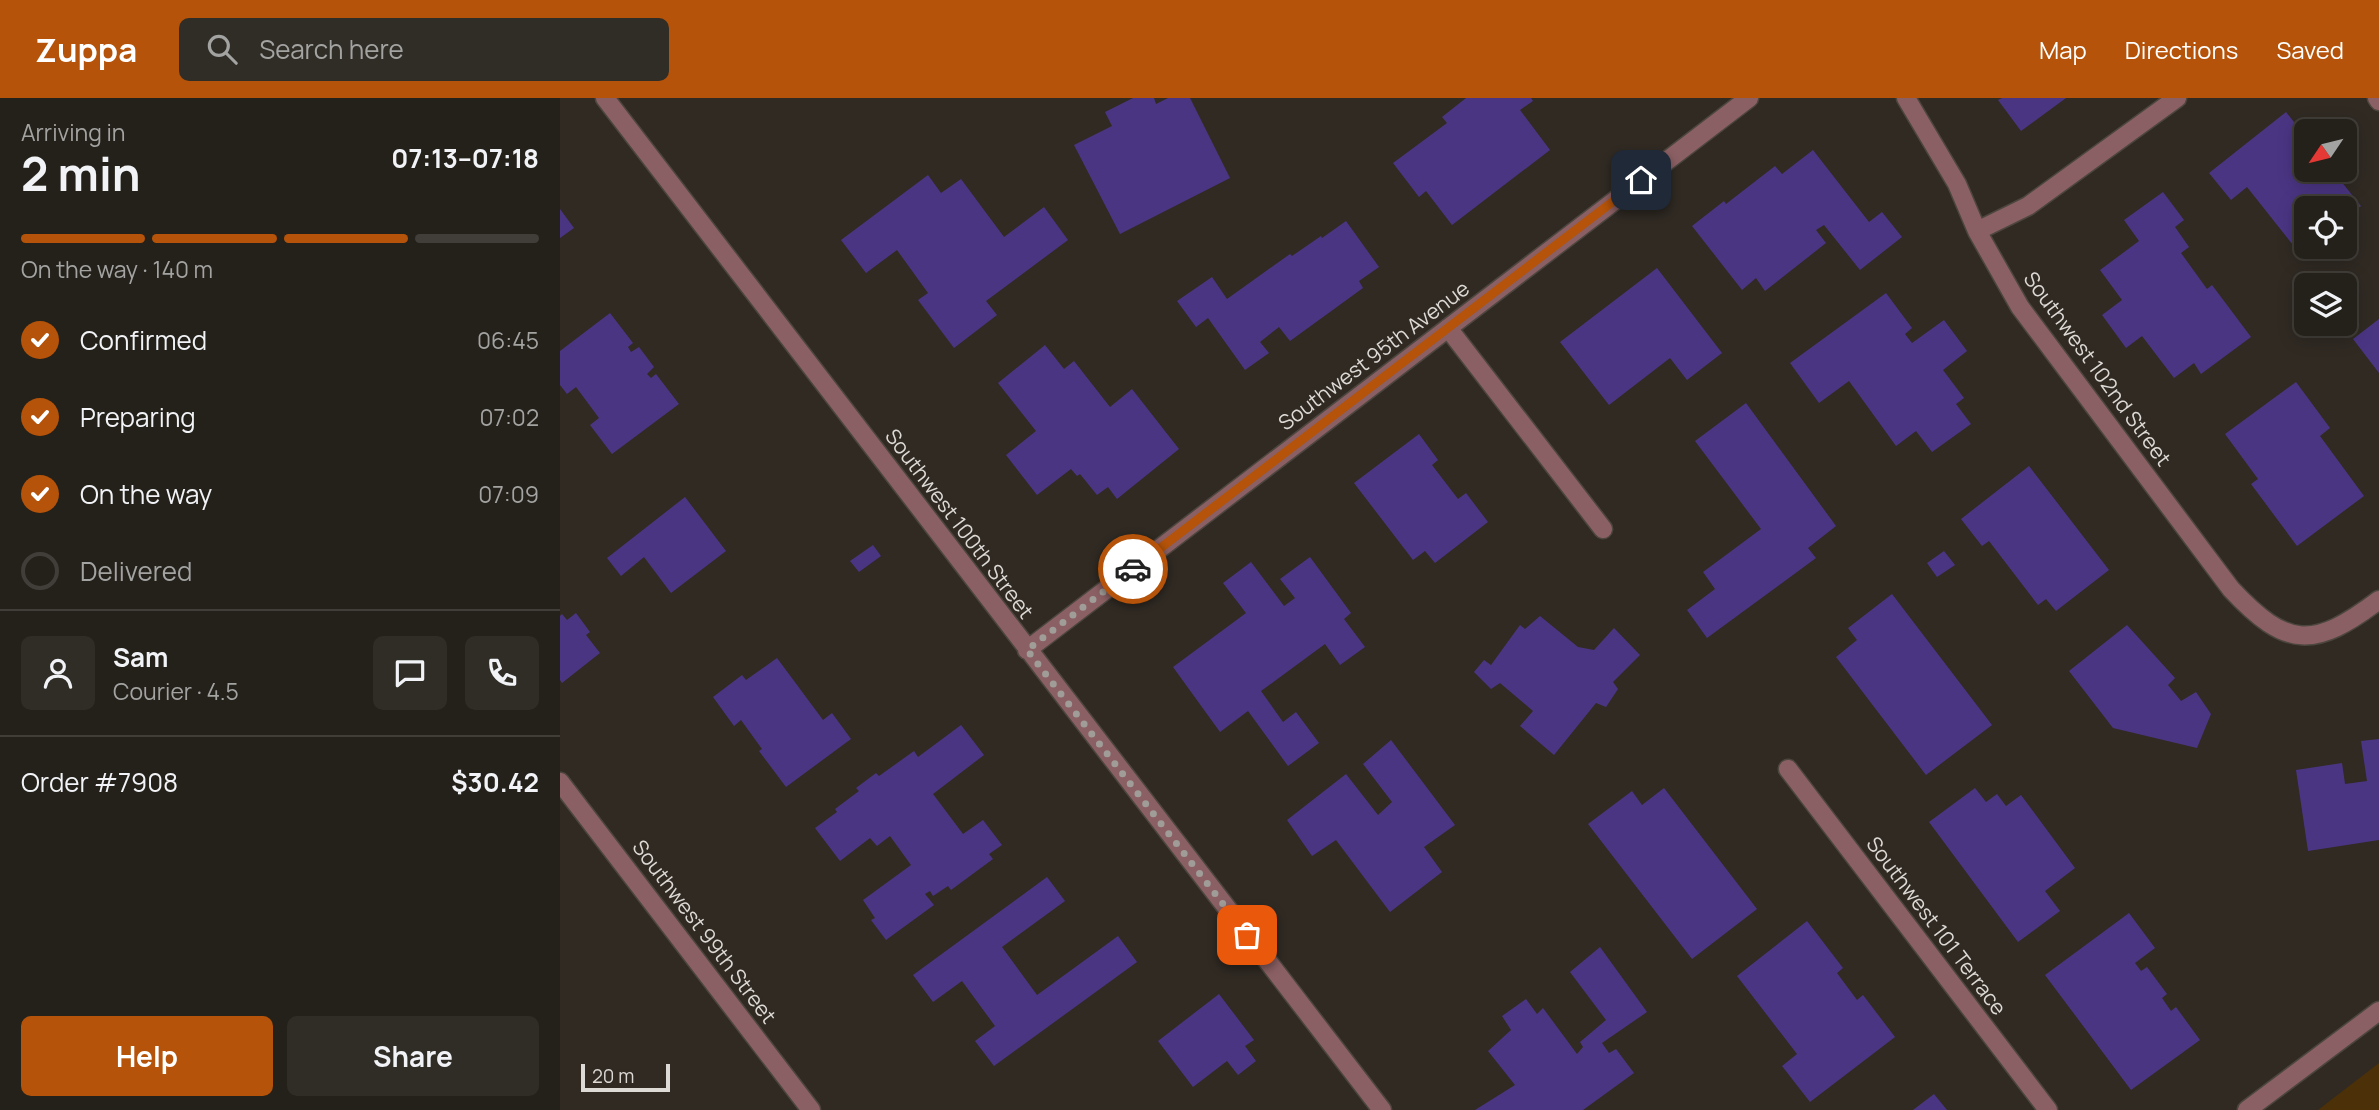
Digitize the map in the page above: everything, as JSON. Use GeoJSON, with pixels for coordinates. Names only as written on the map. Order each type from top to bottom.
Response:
{"type":"FeatureCollection","features":[{"type":"Feature","properties":{"kind":"street","name":"Southwest 100th Street"},"geometry":{"type":"LineString","coordinates":[[605,98],[1382,1110]]}},
{"type":"Feature","properties":{"kind":"street","name":"Southwest 95th Avenue"},"geometry":{"type":"LineString","coordinates":[[1027,650],[1749,98]]}},
{"type":"Feature","properties":{"kind":"street","name":"Southwest 102nd Street"},"geometry":{"type":"LineString","coordinates":[[1906,98],[1956,184],[1977,231],[2020,307],[2231,589],[2275,628],[2291,635],[2306,637],[2324,634],[2379,600]]}},
{"type":"Feature","properties":{"kind":"street"},"geometry":{"type":"LineString","coordinates":[[1977,231],[2028,206],[2177,98]]}},
{"type":"Feature","properties":{"kind":"street"},"geometry":{"type":"LineString","coordinates":[[1448,328],[1603,529]]}},
{"type":"Feature","properties":{"kind":"street","name":"Southwest 101 Terrace"},"geometry":{"type":"LineString","coordinates":[[1788,769],[2048,1110]]}},
{"type":"Feature","properties":{"kind":"street","name":"Southwest 99th Street"},"geometry":{"type":"LineString","coordinates":[[560,782],[811,1110]]}},
{"type":"Feature","properties":{"kind":"street"},"geometry":{"type":"LineString","coordinates":[[2247,1110],[2379,1011]]}},
{"type":"Feature","properties":{"kind":"shaded area"},"geometry":{"type":"Polygon","coordinates":[[[2379,1063],[2379,1110],[2318,1110],[2379,1063]]]}},
{"type":"Feature","properties":{"kind":"building"},"geometry":{"type":"Polygon","coordinates":[[[1133,98],[1154,98],[1156,104],[1168,98],[1190,98],[1230,178],[1120,234],[1074,145],[1112,126],[1105,112],[1133,98]]]}},
{"type":"Feature","properties":{"kind":"building"},"geometry":{"type":"Polygon","coordinates":[[[1466,98],[1531,98],[1533,101],[1520,110],[1550,150],[1452,225],[1426,191],[1419,197],[1393,163],[1447,123],[1442,117],[1466,98]]]}},
{"type":"Feature","properties":{"kind":"building"},"geometry":{"type":"Polygon","coordinates":[[[2066,98],[2021,131],[1998,100],[2066,98]]]}},
{"type":"Feature","properties":{"kind":"building"},"geometry":{"type":"Polygon","coordinates":[[[2286,112],[2294,122],[2294,182],[2342,182],[2353,196],[2294,196],[2294,246],[2247,187],[2231,200],[2209,173],[2286,112]]]}},
{"type":"Feature","properties":{"kind":"building"},"geometry":{"type":"Polygon","coordinates":[[[1813,150],[1869,222],[1882,212],[1902,237],[1860,270],[1824,225],[1816,230],[1826,243],[1765,291],[1756,278],[1742,290],[1692,226],[1775,166],[1782,174],[1813,150]]]}},
{"type":"Feature","properties":{"kind":"building"},"geometry":{"type":"Polygon","coordinates":[[[928,175],[941,193],[961,179],[1004,237],[1044,207],[1068,240],[986,301],[997,315],[954,348],[918,300],[928,293],[897,250],[866,273],[841,240],[928,175]]]}},
{"type":"Feature","properties":{"kind":"building"},"geometry":{"type":"Polygon","coordinates":[[[2163,192],[2184,220],[2175,227],[2189,247],[2181,253],[2207,289],[2212,285],[2251,337],[2201,374],[2194,363],[2174,378],[2142,336],[2126,348],[2102,315],[2122,300],[2100,270],[2139,241],[2124,220],[2163,192]]]}},
{"type":"Feature","properties":{"kind":"building"},"geometry":{"type":"Polygon","coordinates":[[[560,209],[574,228],[560,238],[560,209]]]}},
{"type":"Feature","properties":{"kind":"building"},"geometry":{"type":"Polygon","coordinates":[[[1346,221],[1379,267],[1359,281],[1363,288],[1290,341],[1279,327],[1260,342],[1269,353],[1245,370],[1208,318],[1196,327],[1177,301],[1212,277],[1227,299],[1290,254],[1292,256],[1346,221]]]}},
{"type":"Feature","properties":{"kind":"building"},"geometry":{"type":"Polygon","coordinates":[[[1657,268],[1722,353],[1687,380],[1670,358],[1609,405],[1560,342],[1657,268]]]}},
{"type":"Feature","properties":{"kind":"building"},"geometry":{"type":"Polygon","coordinates":[[[1886,293],[1912,328],[1905,334],[1912,343],[1944,320],[1967,351],[1943,370],[1964,398],[1956,404],[1971,424],[1932,452],[1916,431],[1896,446],[1849,381],[1819,403],[1790,363],[1886,293]]]}},
{"type":"Feature","properties":{"kind":"building"},"geometry":{"type":"Polygon","coordinates":[[[610,313],[633,343],[628,347],[631,352],[639,347],[654,367],[647,374],[651,378],[656,374],[679,404],[612,454],[590,425],[599,418],[576,387],[567,394],[560,385],[560,351],[610,313]]]}},
{"type":"Feature","properties":{"kind":"building"},"geometry":{"type":"Polygon","coordinates":[[[2379,319],[2379,373],[2353,339],[2379,319]]]}},
{"type":"Feature","properties":{"kind":"building"},"geometry":{"type":"Polygon","coordinates":[[[1045,345],[1064,369],[1074,361],[1110,407],[1132,389],[1179,449],[1117,499],[1108,487],[1097,495],[1080,474],[1077,476],[1071,469],[1037,495],[1006,455],[1036,431],[998,383],[1045,345]]]}},
{"type":"Feature","properties":{"kind":"building"},"geometry":{"type":"Polygon","coordinates":[[[2296,382],[2330,428],[2320,436],[2364,496],[2297,546],[2251,484],[2258,479],[2225,434],[2296,382]]]}},
{"type":"Feature","properties":{"kind":"building"},"geometry":{"type":"Polygon","coordinates":[[[1746,403],[1836,526],[1808,548],[1816,558],[1707,638],[1687,610],[1715,589],[1703,572],[1761,529],[1695,441],[1746,403]]]}},
{"type":"Feature","properties":{"kind":"building"},"geometry":{"type":"Polygon","coordinates":[[[1419,434],[1438,460],[1432,465],[1458,499],[1466,493],[1488,522],[1435,563],[1425,551],[1413,560],[1354,483],[1419,434]]]}},
{"type":"Feature","properties":{"kind":"building"},"geometry":{"type":"Polygon","coordinates":[[[2029,466],[2109,570],[2056,611],[2046,599],[2038,605],[1989,541],[1982,546],[1961,519],[2029,466]]]}},
{"type":"Feature","properties":{"kind":"building"},"geometry":{"type":"Polygon","coordinates":[[[685,497],[726,551],[671,593],[644,557],[621,576],[607,558],[685,497]]]}},
{"type":"Feature","properties":{"kind":"building"},"geometry":{"type":"Polygon","coordinates":[[[873,545],[881,556],[859,572],[850,561],[873,545]]]}},
{"type":"Feature","properties":{"kind":"building"},"geometry":{"type":"Polygon","coordinates":[[[1944,551],[1955,565],[1937,577],[1927,563],[1944,551]]]}},
{"type":"Feature","properties":{"kind":"building"},"geometry":{"type":"Polygon","coordinates":[[[1310,557],[1351,613],[1344,619],[1365,647],[1340,665],[1325,644],[1261,691],[1283,722],[1296,712],[1319,743],[1288,766],[1248,711],[1220,732],[1173,667],[1246,613],[1223,583],[1251,562],[1284,606],[1295,598],[1280,579],[1310,557]]]}},
{"type":"Feature","properties":{"kind":"building"},"geometry":{"type":"Polygon","coordinates":[[[1892,594],[1992,725],[1926,775],[1836,657],[1857,640],[1848,628],[1892,594]]]}},
{"type":"Feature","properties":{"kind":"building"},"geometry":{"type":"Polygon","coordinates":[[[576,613],[590,632],[586,635],[600,653],[562,683],[560,616],[562,614],[567,620],[576,613]]]}},
{"type":"Feature","properties":{"kind":"building"},"geometry":{"type":"Polygon","coordinates":[[[1540,616],[1578,647],[1594,650],[1614,628],[1640,655],[1613,682],[1618,689],[1606,707],[1596,703],[1554,755],[1520,726],[1533,711],[1500,683],[1491,689],[1474,672],[1484,660],[1491,665],[1520,625],[1525,629],[1540,616]]]}},
{"type":"Feature","properties":{"kind":"building"},"geometry":{"type":"Polygon","coordinates":[[[2127,625],[2175,678],[2168,685],[2181,701],[2196,692],[2211,714],[2197,748],[2113,728],[2069,671],[2127,625]]]}},
{"type":"Feature","properties":{"kind":"building"},"geometry":{"type":"Polygon","coordinates":[[[777,658],[823,720],[832,713],[851,739],[786,787],[759,751],[762,749],[741,720],[734,726],[713,697],[742,675],[746,680],[777,658]]]}},
{"type":"Feature","properties":{"kind":"building"},"geometry":{"type":"Polygon","coordinates":[[[961,725],[984,755],[933,794],[963,834],[983,820],[1002,845],[989,854],[993,859],[951,890],[948,886],[933,896],[930,891],[925,894],[934,905],[886,940],[871,920],[875,918],[863,900],[911,865],[890,836],[877,846],[870,838],[840,861],[815,828],[837,812],[835,809],[859,791],[856,788],[876,773],[879,776],[914,751],[918,757],[961,725]]]}},
{"type":"Feature","properties":{"kind":"building"},"geometry":{"type":"Polygon","coordinates":[[[2379,739],[2379,840],[2308,851],[2296,770],[2342,763],[2345,784],[2367,781],[2361,741],[2379,739]]]}},
{"type":"Feature","properties":{"kind":"building"},"geometry":{"type":"Polygon","coordinates":[[[1391,740],[1455,825],[1424,847],[1442,872],[1390,912],[1336,840],[1312,856],[1287,820],[1346,774],[1378,815],[1392,802],[1363,764],[1391,740]]]}},
{"type":"Feature","properties":{"kind":"building"},"geometry":{"type":"Polygon","coordinates":[[[1664,788],[1757,909],[1692,959],[1588,824],[1632,791],[1642,805],[1664,788]]]}},
{"type":"Feature","properties":{"kind":"building"},"geometry":{"type":"Polygon","coordinates":[[[1975,788],[1986,802],[1997,794],[2006,806],[2021,795],[2075,868],[2045,891],[2060,911],[2018,942],[1929,822],[1975,788]]]}},
{"type":"Feature","properties":{"kind":"building"},"geometry":{"type":"Polygon","coordinates":[[[1047,877],[1065,901],[1002,947],[1037,995],[1118,936],[1137,962],[994,1066],[975,1041],[995,1026],[962,981],[933,1002],[913,975],[1047,877]]]}},
{"type":"Feature","properties":{"kind":"building"},"geometry":{"type":"Polygon","coordinates":[[[2129,913],[2155,948],[2135,963],[2141,971],[2147,967],[2167,994],[2162,998],[2171,1011],[2176,1007],[2200,1040],[2131,1090],[2045,975],[2129,913]]]}},
{"type":"Feature","properties":{"kind":"building"},"geometry":{"type":"Polygon","coordinates":[[[1807,921],[1843,968],[1837,973],[1857,1000],[1863,995],[1895,1037],[1810,1102],[1782,1066],[1797,1054],[1737,976],[1807,921]]]}},
{"type":"Feature","properties":{"kind":"building"},"geometry":{"type":"Polygon","coordinates":[[[1600,947],[1647,1012],[1602,1043],[1609,1053],[1616,1049],[1634,1073],[1583,1110],[1475,1110],[1515,1085],[1488,1051],[1511,1030],[1502,1016],[1526,999],[1537,1014],[1543,1008],[1577,1054],[1583,1047],[1580,1042],[1606,1020],[1570,972],[1600,947]]]}},
{"type":"Feature","properties":{"kind":"building"},"geometry":{"type":"Polygon","coordinates":[[[1219,994],[1254,1040],[1245,1046],[1256,1061],[1238,1075],[1227,1061],[1193,1087],[1158,1041],[1219,994]]]}},
{"type":"Feature","properties":{"kind":"building"},"geometry":{"type":"Polygon","coordinates":[[[1934,1094],[1947,1110],[1913,1110],[1934,1094]]]}},
{"type":"Feature","properties":{"kind":"way so far"},"geometry":{"type":"LineString","coordinates":[[1133,569],[1027,650],[1247,935]]}},
{"type":"Feature","properties":{"kind":"route"},"geometry":{"type":"LineString","coordinates":[[1133,569],[1641,180]]}}]}
